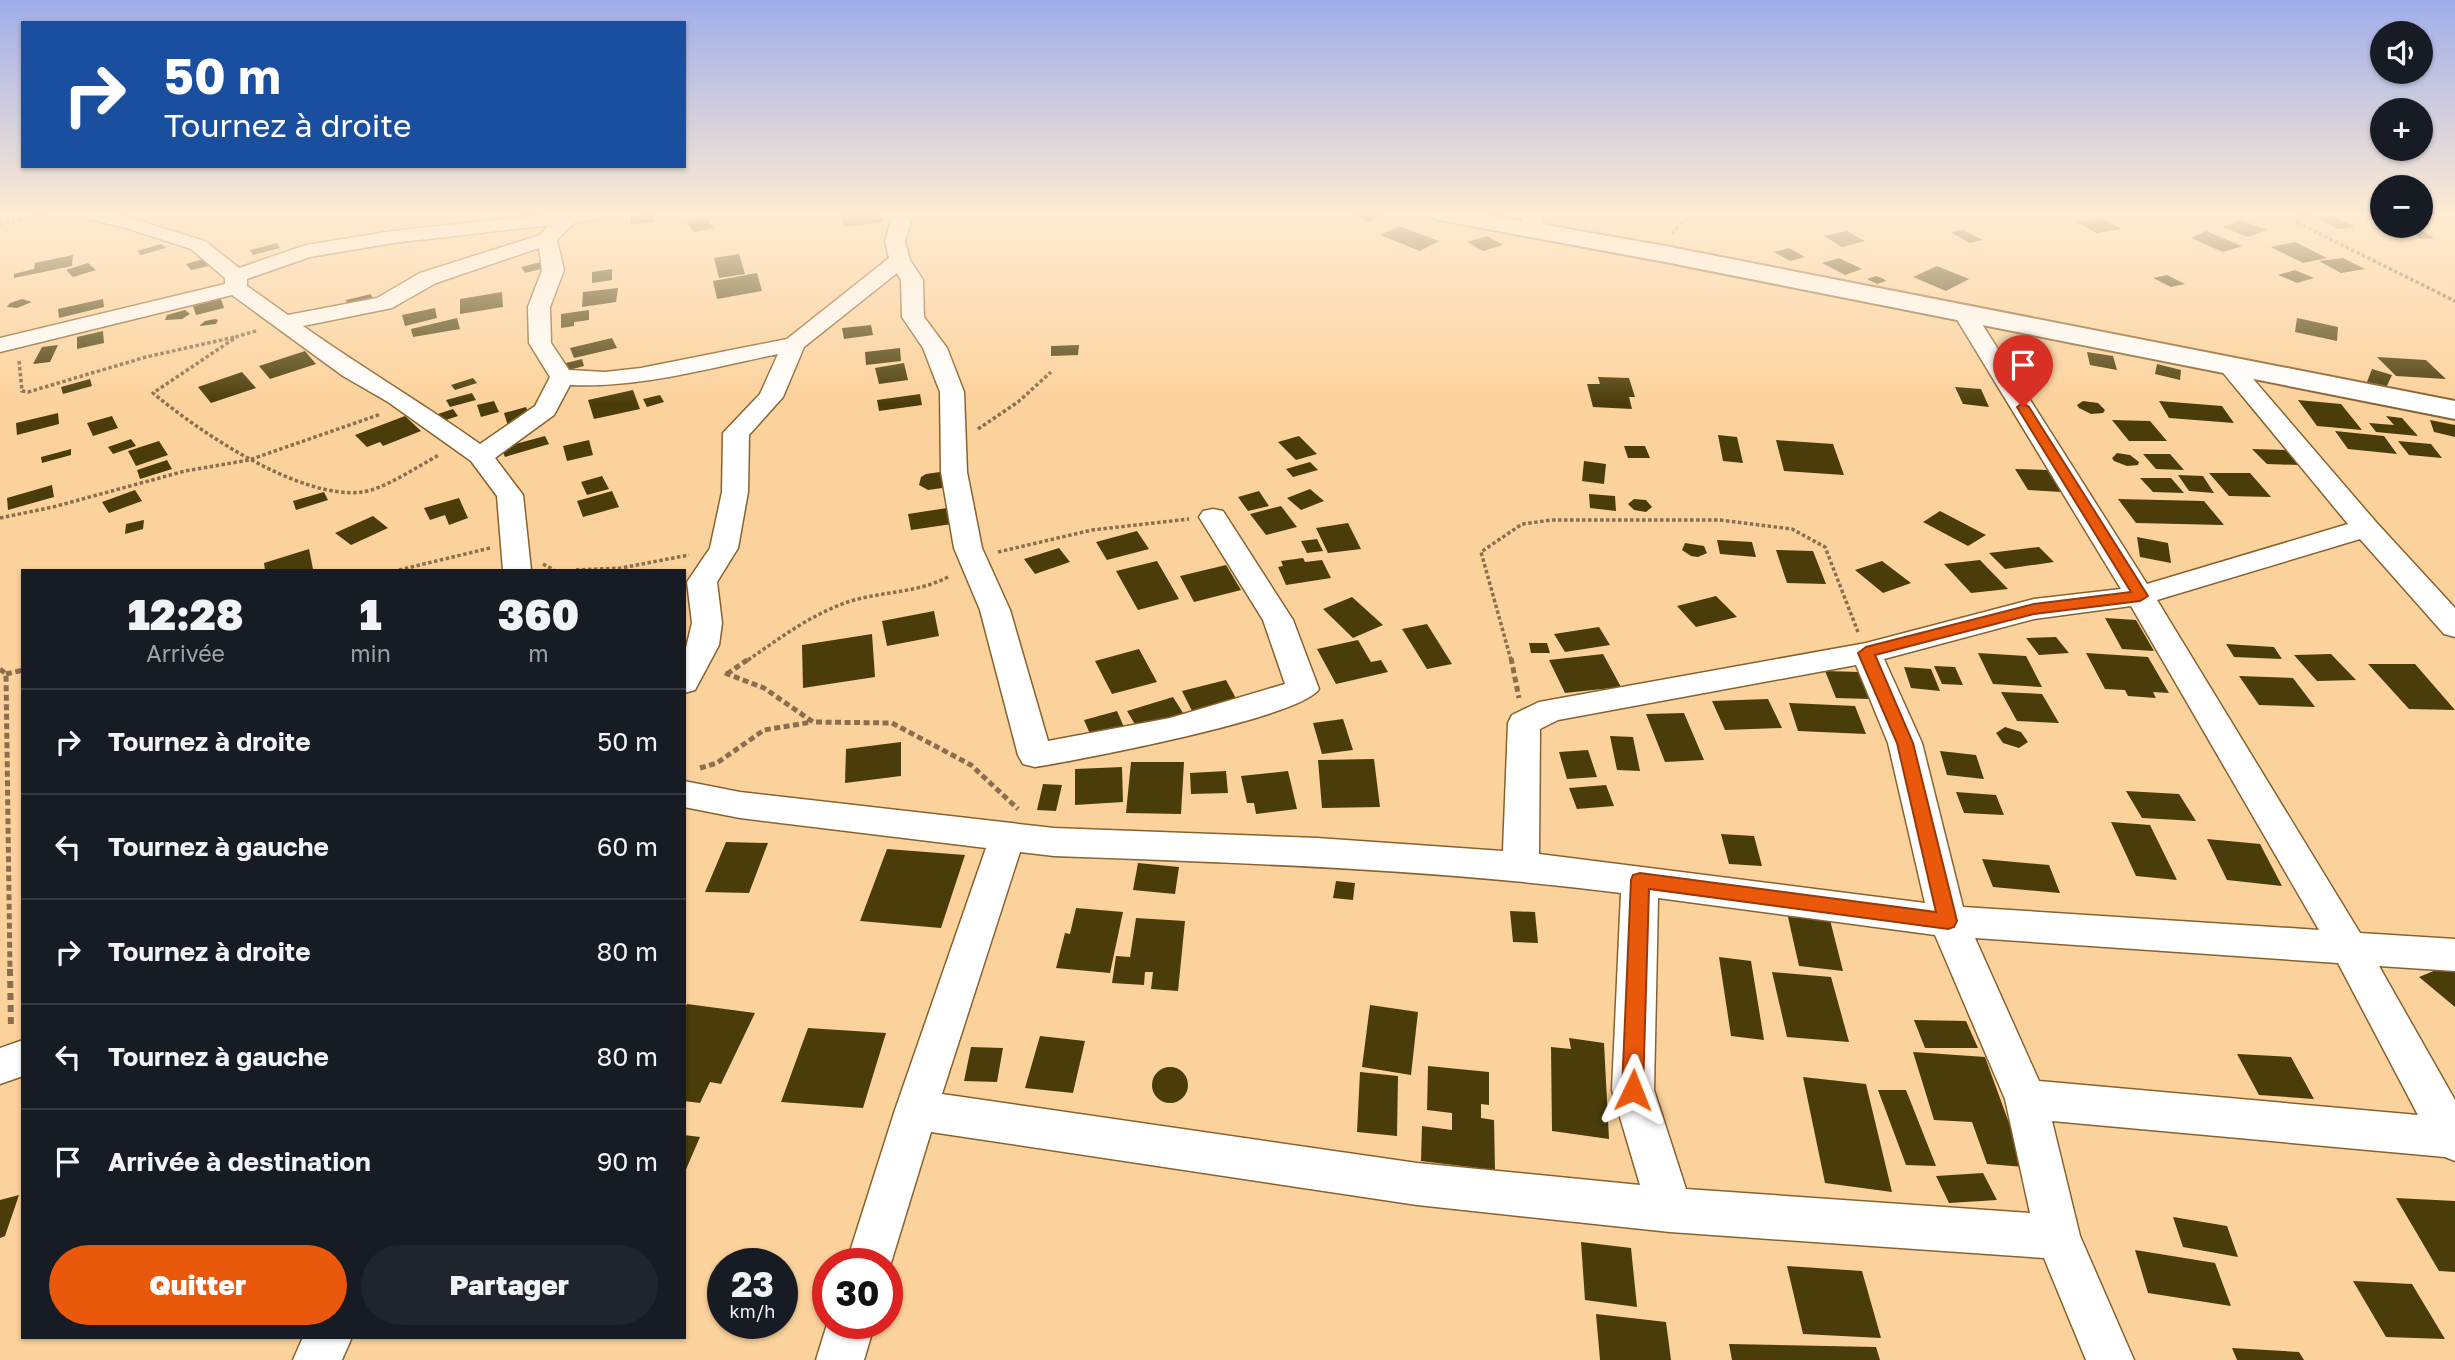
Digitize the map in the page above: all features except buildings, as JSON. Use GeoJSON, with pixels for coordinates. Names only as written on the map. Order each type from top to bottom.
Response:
{"type":"FeatureCollection","features":[{"type":"Feature","properties":{"kind":"main road"},"geometry":{"type":"LineString","coordinates":[[1783,277],[2455,410]]}},
{"type":"Feature","properties":{"kind":"street"},"geometry":{"type":"LineString","coordinates":[[231,277],[284,324],[472,449],[510,495],[516,559]]}},
{"type":"Feature","properties":{"kind":"street"},"geometry":{"type":"LineString","coordinates":[[9,344],[246,277]]}},
{"type":"Feature","properties":{"kind":"street"},"geometry":{"type":"LineString","coordinates":[[284,324],[384,303],[430,277]]}},
{"type":"Feature","properties":{"kind":"street"},"geometry":{"type":"LineString","coordinates":[[551,277],[539,307],[540,343],[562,377]]}},
{"type":"Feature","properties":{"kind":"street"},"geometry":{"type":"LineString","coordinates":[[562,377],[605,379],[640,375],[794,344],[878,277]]}},
{"type":"Feature","properties":{"kind":"street"},"geometry":{"type":"LineString","coordinates":[[910,277],[913,317],[935,348],[952,392],[954,472],[968,548],[995,610],[1035,755],[1138,736],[1251,708],[1303,689],[1278,620],[1213,517]]}},
{"type":"Feature","properties":{"kind":"street"},"geometry":{"type":"LineString","coordinates":[[1964,313],[2140,596],[2350,948],[2454,1140]]}},
{"type":"Feature","properties":{"kind":"street"},"geometry":{"type":"LineString","coordinates":[[691,672],[709,627],[702,582],[724,548],[735,492],[737,433],[771,397],[794,344]]}},
{"type":"Feature","properties":{"kind":"street"},"geometry":{"type":"LineString","coordinates":[[2228,364],[2366,528],[2455,627]]}},
{"type":"Feature","properties":{"kind":"street"},"geometry":{"type":"LineString","coordinates":[[472,449],[527,425],[545,410],[562,377]]}},
{"type":"Feature","properties":{"kind":"street"},"geometry":{"type":"LineString","coordinates":[[1521,866],[1524,723],[1550,710],[1866,653],[2034,609],[2140,596],[2366,528]]}},
{"type":"Feature","properties":{"kind":"street"},"geometry":{"type":"LineString","coordinates":[[1866,653],[1905,743],[1948,921],[2026,1099],[2058,1237],[2110,1360]]}},
{"type":"Feature","properties":{"kind":"street"},"geometry":{"type":"LineString","coordinates":[[690,782],[740,805],[1054,842],[1317,852],[1521,866],[1948,921],[2455,955]]}},
{"type":"Feature","properties":{"kind":"street"},"geometry":{"type":"LineString","coordinates":[[874,1248],[916,1110],[1008,835]]}},
{"type":"Feature","properties":{"kind":"street"},"geometry":{"type":"LineString","coordinates":[[1640,880],[1633,1090],[1670,1210]]}},
{"type":"Feature","properties":{"kind":"street"},"geometry":{"type":"LineString","coordinates":[[2026,1099],[2454,1140]]}},
{"type":"Feature","properties":{"kind":"street"},"geometry":{"type":"LineString","coordinates":[[916,1110],[1417,1184],[1670,1210],[2058,1237]]}},
{"type":"Feature","properties":{"kind":"street"},"geometry":{"type":"LineString","coordinates":[[317,1360],[327,1339]]}},
{"type":"Feature","properties":{"kind":"street"},"geometry":{"type":"LineString","coordinates":[[840,1360],[846,1339]]}},
{"type":"Feature","properties":{"kind":"path"},"geometry":{"type":"LineString","coordinates":[[2408,277],[2455,301]]}},
{"type":"Feature","properties":{"kind":"path"},"geometry":{"type":"LineString","coordinates":[[9,344],[22,391],[29,392],[160,353],[284,324]]}},
{"type":"Feature","properties":{"kind":"path"},"geometry":{"type":"LineString","coordinates":[[238,336],[153,393],[174,414],[249,460],[329,490],[363,492],[472,449]]}},
{"type":"Feature","properties":{"kind":"path"},"geometry":{"type":"LineString","coordinates":[[953,444],[998,419],[1051,372]]}},
{"type":"Feature","properties":{"kind":"path"},"geometry":{"type":"LineString","coordinates":[[0,518],[53,508],[185,471],[249,460],[389,411],[397,397]]}},
{"type":"Feature","properties":{"kind":"path"},"geometry":{"type":"LineString","coordinates":[[1524,723],[1506,637],[1481,552],[1522,524],[1552,520],[1720,520],[1792,528],[1825,547],[1866,653]]}},
{"type":"Feature","properties":{"kind":"path"},"geometry":{"type":"LineString","coordinates":[[403,569],[481,547],[551,569]]}},
{"type":"Feature","properties":{"kind":"path"},"geometry":{"type":"LineString","coordinates":[[598,569],[621,568],[724,548]]}},
{"type":"Feature","properties":{"kind":"path"},"geometry":{"type":"LineString","coordinates":[[0,669],[6,674],[11,1062]]}},
{"type":"Feature","properties":{"kind":"path"},"geometry":{"type":"LineString","coordinates":[[6,674],[21,670]]}},
{"type":"Feature","properties":{"kind":"path"},"geometry":{"type":"LineString","coordinates":[[691,672],[764,688],[813,722]]}},
{"type":"Feature","properties":{"kind":"path"},"geometry":{"type":"LineString","coordinates":[[690,782],[764,730],[813,722],[892,723],[971,765],[1054,842]]}},
{"type":"Feature","properties":{"kind":"route"},"geometry":{"type":"LineString","coordinates":[[1633,1090],[1640,880],[1948,921],[1905,743],[1866,653],[2034,609],[2140,596],[2023,407]]}}]}
